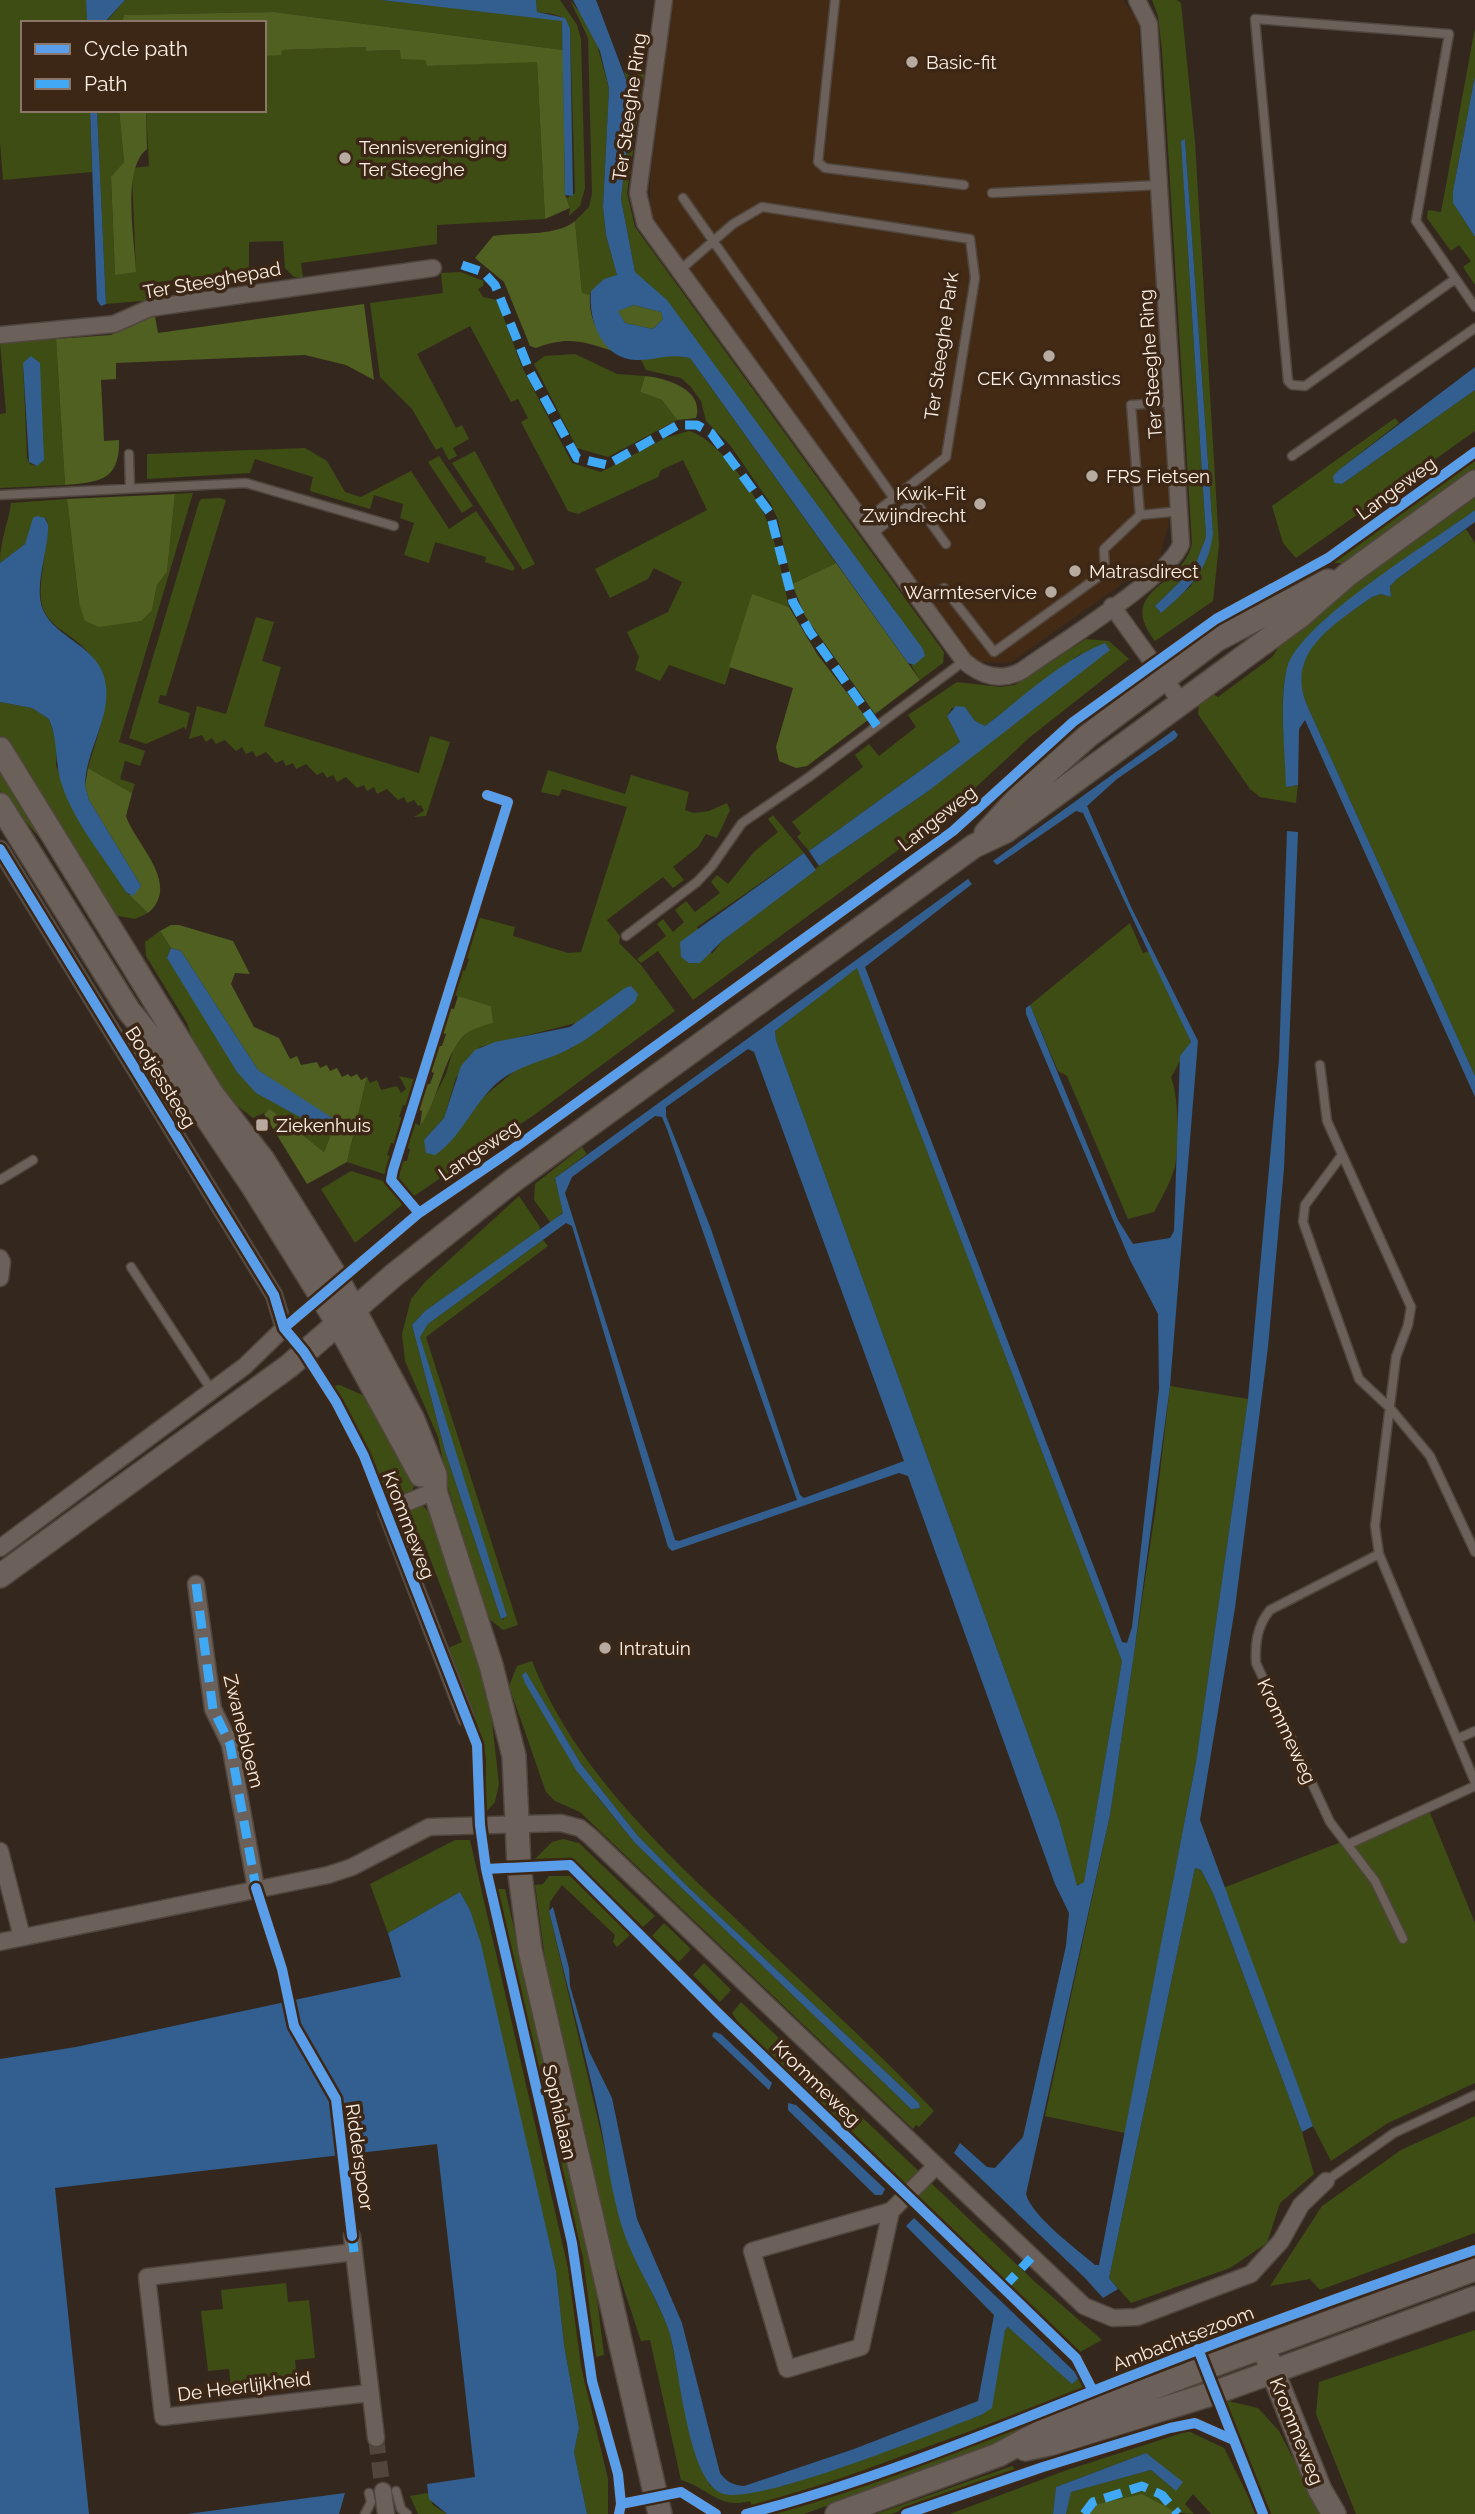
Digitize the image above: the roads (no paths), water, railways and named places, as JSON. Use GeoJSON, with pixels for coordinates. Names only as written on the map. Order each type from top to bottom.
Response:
{"type":"FeatureCollection","features":[{"type":"Feature","properties":{"kind":"main road","name":"Langeweg"},"geometry":{"type":"LineString","coordinates":[[974,846],[1006,831],[1300,616],[1347,575],[1475,482]]}},
{"type":"Feature","properties":{"kind":"main road","name":"Langeweg"},"geometry":{"type":"LineString","coordinates":[[0,1576],[289,1366],[394,1275],[514,1180],[974,846],[1054,765],[1165,679],[1230,631],[1321,583],[1347,575]]}},
{"type":"Feature","properties":{"kind":"main road","name":"Bootjessteeg"},"geometry":{"type":"LineString","coordinates":[[0,749],[212,1094],[263,1160],[338,1280],[346,1318]]}},
{"type":"Feature","properties":{"kind":"main road","name":"Bootjessteeg"},"geometry":{"type":"LineString","coordinates":[[0,805],[128,1011],[162,1051],[346,1318]]}},
{"type":"Feature","properties":{"kind":"main road","name":"Krommeweg"},"geometry":{"type":"LineString","coordinates":[[346,1318],[423,1478],[435,1490],[504,1710],[514,1756],[518,1825]]}},
{"type":"Feature","properties":{"kind":"main road","name":"Sophialaan"},"geometry":{"type":"LineString","coordinates":[[518,1825],[519,1867],[530,1950],[660,2514]]}},
{"type":"Feature","properties":{"kind":"main road","name":"Ambachtsezoom"},"geometry":{"type":"LineString","coordinates":[[837,2514],[998,2455],[1050,2427],[1475,2269]]}},
{"type":"Feature","properties":{"kind":"main road","name":"Ambachtsezoom"},"geometry":{"type":"LineString","coordinates":[[998,2455],[1054,2444],[1272,2371],[1475,2298]]}},
{"type":"Feature","properties":{"kind":"main road","name":"Krommeweg"},"geometry":{"type":"LineString","coordinates":[[1263,2348],[1320,2490],[1334,2514]]}},
{"type":"Feature","properties":{"kind":"street","name":"Ter Steeghe Ring"},"geometry":{"type":"LineString","coordinates":[[664,0],[638,193],[645,223],[964,661],[985,675],[1012,676],[1165,567],[1179,551],[1181,511],[1149,24],[1137,0]]}},
{"type":"Feature","properties":{"kind":"street","name":"Ter Steeghepad"},"geometry":{"type":"LineString","coordinates":[[0,335],[88,329],[114,324],[150,308],[433,268]]}},
{"type":"Feature","properties":{"kind":"street"},"geometry":{"type":"LineString","coordinates":[[1112,606],[1181,702]]}},
{"type":"Feature","properties":{"kind":"street","name":"Bootjessteeg"},"geometry":{"type":"LineString","coordinates":[[0,849],[274,1295],[284,1328],[245,1366],[212,1391]]}},
{"type":"Feature","properties":{"kind":"street"},"geometry":{"type":"LineString","coordinates":[[0,1258],[0,1278]]}},
{"type":"Feature","properties":{"kind":"street"},"geometry":{"type":"LineString","coordinates":[[0,1548],[212,1391]]}},
{"type":"Feature","properties":{"kind":"street","name":"Krommeweg"},"geometry":{"type":"LineString","coordinates":[[435,1490],[386,1511],[466,1718]]}},
{"type":"Feature","properties":{"kind":"street","name":"Zwanebloem"},"geometry":{"type":"LineString","coordinates":[[196,1584],[213,1709],[230,1744],[256,1888]]}},
{"type":"Feature","properties":{"kind":"street","name":"Krommeweg"},"geometry":{"type":"LineString","coordinates":[[518,1825],[561,1823],[580,1828],[591,1837],[1084,2306],[1113,2318],[1138,2317],[1251,2274],[1281,2241],[1301,2206],[1326,2181]]}},
{"type":"Feature","properties":{"kind":"street"},"geometry":{"type":"LineString","coordinates":[[0,1942],[352,1867],[429,1827],[518,1825]]}},
{"type":"Feature","properties":{"kind":"street"},"geometry":{"type":"LineString","coordinates":[[0,1851],[22,1937]]}},
{"type":"Feature","properties":{"kind":"street"},"geometry":{"type":"LineString","coordinates":[[891,2211],[861,2347],[787,2369],[752,2251],[891,2211],[935,2166]]}},
{"type":"Feature","properties":{"kind":"street","name":"De Heerlijkheid"},"geometry":{"type":"LineString","coordinates":[[353,2244],[370,2393],[163,2417],[147,2277],[353,2244]]}},
{"type":"Feature","properties":{"kind":"street"},"geometry":{"type":"LineString","coordinates":[[370,2393],[376,2438]]}},
{"type":"Feature","properties":{"kind":"street"},"geometry":{"type":"LineString","coordinates":[[383,2492],[386,2514]]}},
{"type":"Feature","properties":{"kind":"lane"},"geometry":{"type":"LineString","coordinates":[[835,0],[818,162],[825,168],[964,185]]}},
{"type":"Feature","properties":{"kind":"lane"},"geometry":{"type":"LineString","coordinates":[[1455,279],[1305,386],[1292,385],[1288,381],[1255,19],[1449,34],[1416,221],[1475,307]]}},
{"type":"Feature","properties":{"kind":"lane"},"geometry":{"type":"LineString","coordinates":[[992,192],[1159,186]]}},
{"type":"Feature","properties":{"kind":"lane"},"geometry":{"type":"LineString","coordinates":[[683,198],[893,497]]}},
{"type":"Feature","properties":{"kind":"lane","name":"Ter Steeghe Park"},"geometry":{"type":"LineString","coordinates":[[680,270],[733,224],[762,207],[970,239],[975,278],[946,457],[893,497],[867,529]]}},
{"type":"Feature","properties":{"kind":"lane"},"geometry":{"type":"LineString","coordinates":[[1292,456],[1475,328]]}},
{"type":"Feature","properties":{"kind":"lane"},"geometry":{"type":"LineString","coordinates":[[1140,515],[1131,405],[1174,402]]}},
{"type":"Feature","properties":{"kind":"lane"},"geometry":{"type":"LineString","coordinates":[[129,454],[130,488]]}},
{"type":"Feature","properties":{"kind":"lane"},"geometry":{"type":"LineString","coordinates":[[0,495],[246,483],[394,526]]}},
{"type":"Feature","properties":{"kind":"lane"},"geometry":{"type":"LineString","coordinates":[[867,529],[915,501],[946,544]]}},
{"type":"Feature","properties":{"kind":"lane"},"geometry":{"type":"LineString","coordinates":[[922,604],[944,588],[994,652],[1105,572],[1104,549],[1140,515],[1181,511]]}},
{"type":"Feature","properties":{"kind":"lane"},"geometry":{"type":"LineString","coordinates":[[626,936],[697,882],[712,866],[742,823],[809,777],[964,661]]}},
{"type":"Feature","properties":{"kind":"lane"},"geometry":{"type":"LineString","coordinates":[[1320,1065],[1327,1121],[1411,1307],[1408,1325],[1396,1357],[1374,1526],[1380,1554],[1475,1784],[1349,1844]]}},
{"type":"Feature","properties":{"kind":"lane"},"geometry":{"type":"LineString","coordinates":[[1342,1155],[1305,1205],[1303,1222],[1359,1379],[1390,1408],[1430,1456],[1475,1552]]}},
{"type":"Feature","properties":{"kind":"lane"},"geometry":{"type":"LineString","coordinates":[[0,1180],[33,1160]]}},
{"type":"Feature","properties":{"kind":"lane"},"geometry":{"type":"LineString","coordinates":[[131,1267],[212,1391]]}},
{"type":"Feature","properties":{"kind":"lane","name":"Krommeweg"},"geometry":{"type":"LineString","coordinates":[[1380,1554],[1270,1610],[1261,1620],[1255,1645],[1256,1663],[1329,1822],[1349,1844],[1375,1881],[1403,1939]]}},
{"type":"Feature","properties":{"kind":"lane"},"geometry":{"type":"LineString","coordinates":[[1457,1739],[1475,1731]]}},
{"type":"Feature","properties":{"kind":"lane","name":"Krommeweg"},"geometry":{"type":"LineString","coordinates":[[1326,2181],[1394,2133],[1475,2095]]}},
{"type":"Feature","properties":{"kind":"lane"},"geometry":{"type":"LineString","coordinates":[[365,2514],[371,2502],[383,2492],[407,2514]]}},
{"type":"Feature","properties":{"kind":"water"},"geometry":{"type":"Polygon","coordinates":[[[86,0],[125,0],[106,21],[87,21],[86,0]]]}},
{"type":"Feature","properties":{"kind":"water"},"geometry":{"type":"Polygon","coordinates":[[[381,0],[536,0],[537,12],[565,18],[570,28],[573,196],[565,195],[562,21],[381,0]]]}},
{"type":"Feature","properties":{"kind":"water"},"geometry":{"type":"Polygon","coordinates":[[[573,0],[596,0],[627,82],[627,145],[621,199],[635,272],[667,300],[923,649],[925,656],[914,665],[908,663],[690,358],[624,358],[614,353],[600,336],[592,314],[591,291],[604,279],[617,275],[606,235],[603,207],[609,88],[600,51],[573,0]],[[634,305],[618,311],[625,323],[653,329],[663,319],[661,312],[634,305]]]}},
{"type":"Feature","properties":{"kind":"water"},"geometry":{"type":"Polygon","coordinates":[[[1475,76],[1475,237],[1453,203],[1453,191],[1475,76]]]}},
{"type":"Feature","properties":{"kind":"water"},"geometry":{"type":"Polygon","coordinates":[[[90,112],[97,112],[106,304],[101,306],[97,300],[90,112]]]}},
{"type":"Feature","properties":{"kind":"water"},"geometry":{"type":"Polygon","coordinates":[[[1185,139],[1213,533],[1202,569],[1180,596],[1161,613],[1155,606],[1194,568],[1206,537],[1181,141],[1185,139]]]}},
{"type":"Feature","properties":{"kind":"water"},"geometry":{"type":"Polygon","coordinates":[[[31,356],[40,363],[44,460],[37,466],[29,462],[23,363],[31,356]]]}},
{"type":"Feature","properties":{"kind":"water"},"geometry":{"type":"Polygon","coordinates":[[[1475,367],[1475,390],[1342,484],[1334,483],[1333,476],[1340,469],[1475,367]]]}},
{"type":"Feature","properties":{"kind":"water"},"geometry":{"type":"Polygon","coordinates":[[[1475,510],[1475,522],[1390,586],[1391,597],[1381,594],[1372,597],[1318,641],[1308,654],[1303,668],[1302,685],[1306,703],[1475,1076],[1475,1097],[1305,720],[1299,729],[1298,785],[1286,787],[1283,711],[1287,668],[1297,649],[1316,628],[1370,583],[1475,510]]]}},
{"type":"Feature","properties":{"kind":"water"},"geometry":{"type":"Polygon","coordinates":[[[33,518],[45,518],[48,525],[40,579],[43,610],[58,629],[97,662],[103,673],[106,687],[104,712],[89,761],[85,786],[89,800],[141,886],[133,896],[126,892],[100,854],[69,802],[58,771],[49,719],[32,708],[0,702],[0,563],[25,544],[33,518]]]}},
{"type":"Feature","properties":{"kind":"water"},"geometry":{"type":"Polygon","coordinates":[[[1105,643],[1110,650],[927,792],[819,866],[809,851],[960,742],[947,716],[956,706],[965,707],[975,721],[985,726],[1057,670],[1105,643]]]}},
{"type":"Feature","properties":{"kind":"water"},"geometry":{"type":"Polygon","coordinates":[[[1174,730],[1178,735],[1117,779],[1087,806],[1131,907],[1198,1041],[1170,1386],[1110,1815],[1026,2194],[1046,2222],[1095,2265],[1099,2265],[1196,1762],[1248,1399],[1279,1059],[1287,831],[1298,832],[1284,1168],[1268,1347],[1235,1608],[1200,1820],[1313,2126],[1302,2132],[1213,1893],[1201,1870],[1195,1868],[1109,2278],[1118,2289],[1103,2298],[954,2153],[960,2143],[987,2167],[995,2168],[1023,2137],[1066,1946],[1069,1913],[1055,1884],[908,1476],[899,1473],[672,1551],[668,1547],[572,1226],[566,1223],[428,1324],[420,1337],[507,1616],[501,1619],[445,1451],[412,1325],[425,1311],[563,1213],[555,1178],[968,879],[972,884],[865,967],[1122,1642],[1127,1643],[1132,1627],[1159,1389],[1158,1314],[1130,1260],[1026,1014],[1026,1008],[1030,1005],[1118,1220],[1133,1244],[1170,1238],[1174,1231],[1180,1056],[1191,1042],[1083,813],[1076,811],[997,865],[993,861],[1174,730]],[[857,968],[775,1031],[776,1040],[1059,1820],[1077,1886],[1084,1882],[1122,1661],[857,968]],[[748,1049],[666,1107],[666,1116],[711,1229],[800,1495],[804,1498],[904,1461],[754,1052],[748,1049]],[[655,1116],[572,1177],[565,1193],[675,1540],[679,1541],[797,1500],[662,1117],[655,1116]]]}},
{"type":"Feature","properties":{"kind":"water"},"geometry":{"type":"Polygon","coordinates":[[[804,853],[816,870],[722,941],[700,963],[689,963],[681,957],[680,942],[804,853]]]}},
{"type":"Feature","properties":{"kind":"water"},"geometry":{"type":"Polygon","coordinates":[[[171,948],[181,951],[258,1070],[334,1119],[331,1134],[256,1093],[237,1072],[167,958],[171,948]]]}},
{"type":"Feature","properties":{"kind":"water"},"geometry":{"type":"Polygon","coordinates":[[[631,986],[638,994],[635,1002],[578,1044],[505,1077],[488,1092],[444,1148],[435,1155],[426,1153],[424,1140],[444,1118],[461,1066],[475,1050],[495,1042],[570,1027],[631,986]]]}},
{"type":"Feature","properties":{"kind":"water"},"geometry":{"type":"Polygon","coordinates":[[[526,1672],[581,1764],[638,1836],[688,1887],[919,2103],[920,2108],[911,2109],[635,1843],[576,1770],[525,1683],[522,1675],[526,1672]]]}},
{"type":"Feature","properties":{"kind":"water"},"geometry":{"type":"Polygon","coordinates":[[[460,1892],[470,1910],[481,1944],[556,2271],[564,2345],[579,2428],[574,2452],[587,2514],[447,2514],[429,2499],[427,2484],[475,2477],[437,2144],[55,2188],[89,2514],[0,2514],[0,2059],[76,2047],[401,1977],[388,1933],[460,1892]]]}},
{"type":"Feature","properties":{"kind":"water"},"geometry":{"type":"Polygon","coordinates":[[[553,1907],[569,1968],[570,1986],[589,2051],[612,2098],[637,2219],[682,2323],[720,2473],[725,2479],[744,2486],[854,2449],[978,2401],[994,2315],[906,2226],[914,2218],[1080,2377],[1072,2384],[1008,2327],[1005,2330],[992,2408],[981,2415],[850,2465],[774,2488],[744,2494],[724,2494],[711,2485],[693,2446],[668,2328],[620,2221],[592,2087],[549,1911],[553,1907]]]}},
{"type":"Feature","properties":{"kind":"water"},"geometry":{"type":"Polygon","coordinates":[[[714,2032],[721,2034],[772,2083],[769,2090],[712,2036],[714,2032]]]}},
{"type":"Feature","properties":{"kind":"water"},"geometry":{"type":"Polygon","coordinates":[[[788,2103],[796,2105],[885,2189],[882,2195],[875,2195],[788,2110],[788,2103]]]}},
{"type":"Feature","properties":{"kind":"water"},"geometry":{"type":"Polygon","coordinates":[[[1146,2453],[1183,2482],[1176,2491],[1151,2470],[1071,2492],[1066,2514],[1053,2514],[1056,2487],[1146,2453]]]}},
{"type":"Feature","properties":{"kind":"water"},"geometry":{"type":"Polygon","coordinates":[[[345,2493],[339,2514],[187,2514],[345,2493]]]}},
{"type":"Feature","properties":{"kind":"tunnel"},"geometry":{"type":"LineString","coordinates":[[376,2438],[383,2491]]}},
{"type":"Feature","properties":{"kind":"place","name":"Basic-fit"},"geometry":{"type":"Point","coordinates":[912,62]}},
{"type":"Feature","properties":{"kind":"place","name":"Tennisvereniging Ter Steeghe"},"geometry":{"type":"Point","coordinates":[345,158]}},
{"type":"Feature","properties":{"kind":"place","name":"CEK Gymnastics"},"geometry":{"type":"Point","coordinates":[1049,356]}},
{"type":"Feature","properties":{"kind":"place","name":"FRS Fietsen"},"geometry":{"type":"Point","coordinates":[1092,476]}},
{"type":"Feature","properties":{"kind":"place","name":"Kwik-Fit Zwijndrecht"},"geometry":{"type":"Point","coordinates":[980,504]}},
{"type":"Feature","properties":{"kind":"place","name":"Matrasdirect"},"geometry":{"type":"Point","coordinates":[1075,571]}},
{"type":"Feature","properties":{"kind":"place","name":"Warmteservice"},"geometry":{"type":"Point","coordinates":[1051,592]}},
{"type":"Feature","properties":{"kind":"place","name":"Ziekenhuis"},"geometry":{"type":"Point","coordinates":[262,1125]}},
{"type":"Feature","properties":{"kind":"place","name":"Intratuin"},"geometry":{"type":"Point","coordinates":[605,1648]}}]}
